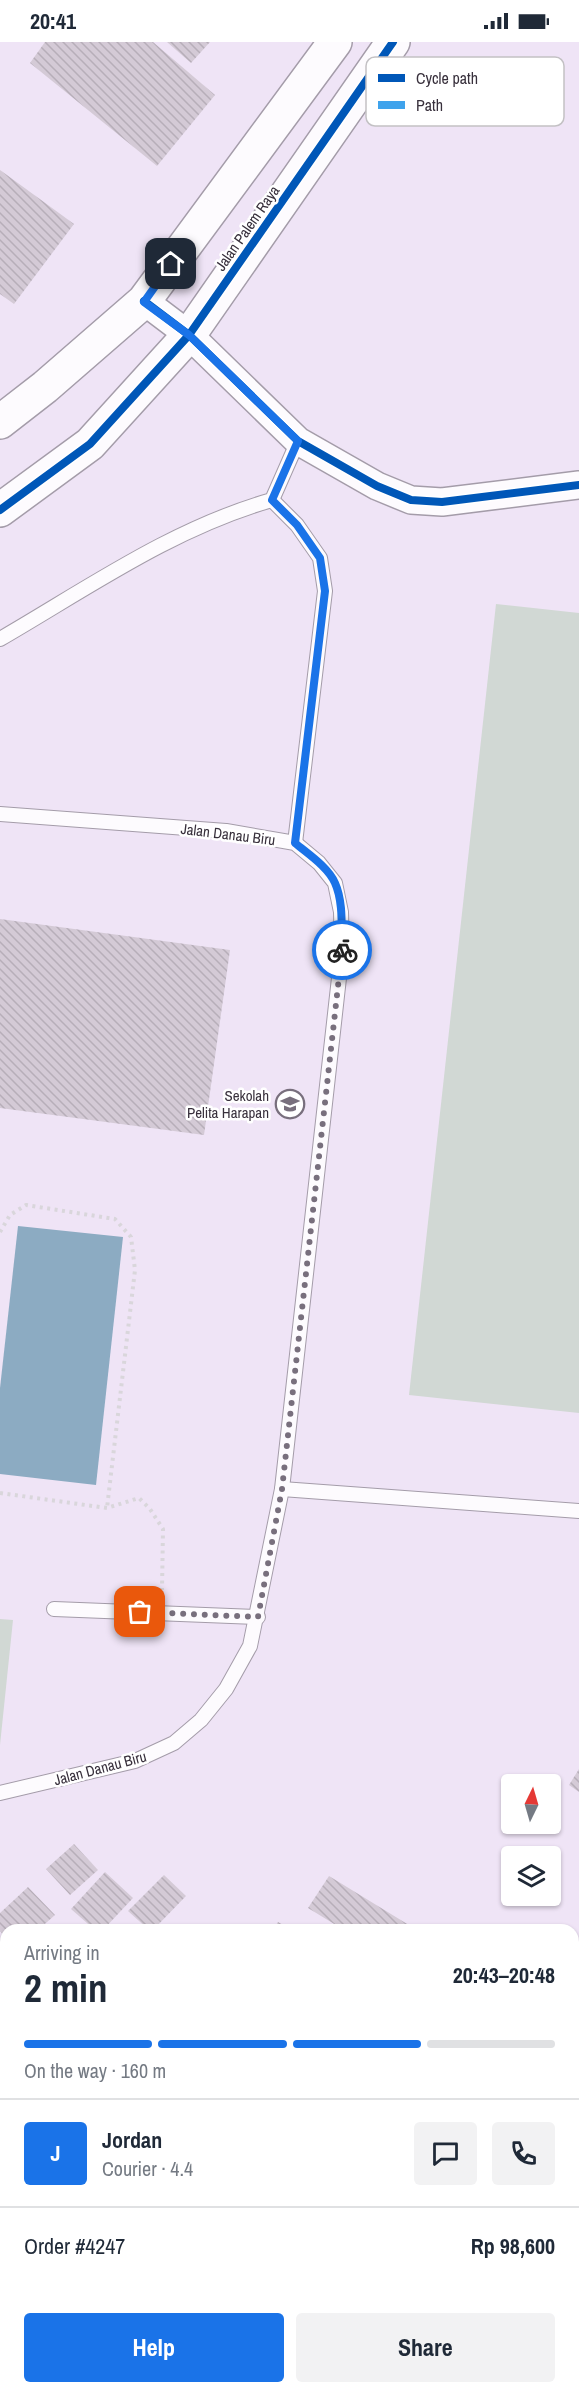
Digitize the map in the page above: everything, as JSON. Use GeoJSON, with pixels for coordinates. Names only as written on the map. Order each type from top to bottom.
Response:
{"type":"FeatureCollection","features":[{"type":"Feature","properties":{"kind":"street"},"geometry":{"type":"LineString","coordinates":[[0,422],[45,387],[144,302],[335,42]]}},
{"type":"Feature","properties":{"kind":"street","name":"Jalan Palem Raya"},"geometry":{"type":"LineString","coordinates":[[383,57],[393,42]]}},
{"type":"Feature","properties":{"kind":"street","name":"Jalan Palem Raya"},"geometry":{"type":"LineString","coordinates":[[0,510],[90,444],[189,335],[366,81]]}},
{"type":"Feature","properties":{"kind":"street"},"geometry":{"type":"LineString","coordinates":[[144,302],[189,335],[298,441],[377,486],[411,500],[442,502],[579,485]]}},
{"type":"Feature","properties":{"kind":"lane"},"geometry":{"type":"LineString","coordinates":[[272,500],[298,441]]}},
{"type":"Feature","properties":{"kind":"lane"},"geometry":{"type":"LineString","coordinates":[[0,639],[173,538],[244,508],[272,500]]}},
{"type":"Feature","properties":{"kind":"lane"},"geometry":{"type":"LineString","coordinates":[[272,500],[297,525],[320,558],[325,591],[295,843]]}},
{"type":"Feature","properties":{"kind":"lane","name":"Jalan Danau Biru"},"geometry":{"type":"LineString","coordinates":[[0,814],[226,831],[295,843],[319,863],[335,883],[341,912],[342,951],[282,1489],[258,1617],[250,1646],[226,1689],[201,1720],[174,1743],[135,1761],[0,1793]]}},
{"type":"Feature","properties":{"kind":"lane"},"geometry":{"type":"LineString","coordinates":[[282,1489],[579,1510]]}},
{"type":"Feature","properties":{"kind":"lane"},"geometry":{"type":"LineString","coordinates":[[54,1609],[258,1617]]}},
{"type":"Feature","properties":{"kind":"path"},"geometry":{"type":"LineString","coordinates":[[0,1232],[10,1215],[26,1205],[116,1219],[130,1237],[135,1270],[108,1508]]}},
{"type":"Feature","properties":{"kind":"path"},"geometry":{"type":"LineString","coordinates":[[0,1493],[108,1508],[139,1498],[150,1509],[163,1529],[161,1613]]}},
{"type":"Feature","properties":{"kind":"shaded area"},"geometry":{"type":"Polygon","coordinates":[[[496,604],[579,613],[579,1413],[409,1395],[496,604]]]}},
{"type":"Feature","properties":{"kind":"shaded area"},"geometry":{"type":"Polygon","coordinates":[[[0,1619],[13,1620],[0,1745],[0,1619]]]}},
{"type":"Feature","properties":{"kind":"water"},"geometry":{"type":"Polygon","coordinates":[[[18,1226],[123,1237],[96,1485],[0,1474],[0,1388],[18,1226]]]}},
{"type":"Feature","properties":{"kind":"building"},"geometry":{"type":"Polygon","coordinates":[[[45,42],[153,42],[215,95],[157,166],[30,63],[45,42]]]}},
{"type":"Feature","properties":{"kind":"building"},"geometry":{"type":"Polygon","coordinates":[[[167,42],[210,42],[191,63],[167,42]]]}},
{"type":"Feature","properties":{"kind":"building"},"geometry":{"type":"Polygon","coordinates":[[[0,170],[74,224],[14,304],[0,294],[0,170]]]}},
{"type":"Feature","properties":{"kind":"building"},"geometry":{"type":"Polygon","coordinates":[[[0,919],[230,950],[204,1135],[0,1108],[0,919]]]}},
{"type":"Feature","properties":{"kind":"building"},"geometry":{"type":"Polygon","coordinates":[[[579,1769],[579,1792],[569,1785],[579,1769]]]}},
{"type":"Feature","properties":{"kind":"building"},"geometry":{"type":"Polygon","coordinates":[[[74,1844],[98,1870],[70,1895],[46,1869],[74,1844]]]}},
{"type":"Feature","properties":{"kind":"building"},"geometry":{"type":"Polygon","coordinates":[[[105,1872],[133,1898],[109,1924],[88,1924],[71,1909],[105,1872]]]}},
{"type":"Feature","properties":{"kind":"building"},"geometry":{"type":"Polygon","coordinates":[[[164,1875],[186,1896],[159,1924],[142,1924],[128,1911],[164,1875]]]}},
{"type":"Feature","properties":{"kind":"building"},"geometry":{"type":"Polygon","coordinates":[[[329,1876],[407,1924],[334,1924],[308,1908],[329,1876]]]}},
{"type":"Feature","properties":{"kind":"building"},"geometry":{"type":"Polygon","coordinates":[[[28,1887],[55,1915],[45,1924],[0,1924],[0,1913],[28,1887]]]}},
{"type":"Feature","properties":{"kind":"cycle path"},"geometry":{"type":"LineString","coordinates":[[383,57],[393,42]]}},
{"type":"Feature","properties":{"kind":"cycle path"},"geometry":{"type":"LineString","coordinates":[[0,510],[90,444],[189,335],[366,81]]}},
{"type":"Feature","properties":{"kind":"cycle path"},"geometry":{"type":"LineString","coordinates":[[144,301],[189,335],[298,441],[377,486],[411,500],[442,502],[579,485]]}},
{"type":"Feature","properties":{"kind":"way so far"},"geometry":{"type":"LineString","coordinates":[[140,1612],[258,1617],[282,1489],[342,950]]}},
{"type":"Feature","properties":{"kind":"place","name":"Sekolah Pelita Harapan"},"geometry":{"type":"Point","coordinates":[290,1104]}},
{"type":"Feature","properties":{"kind":"route"},"geometry":{"type":"LineString","coordinates":[[171,264],[144,302],[189,335],[298,441],[272,500],[297,525],[320,558],[325,591],[295,843],[319,863],[335,883],[341,912],[342,950]]}}]}
